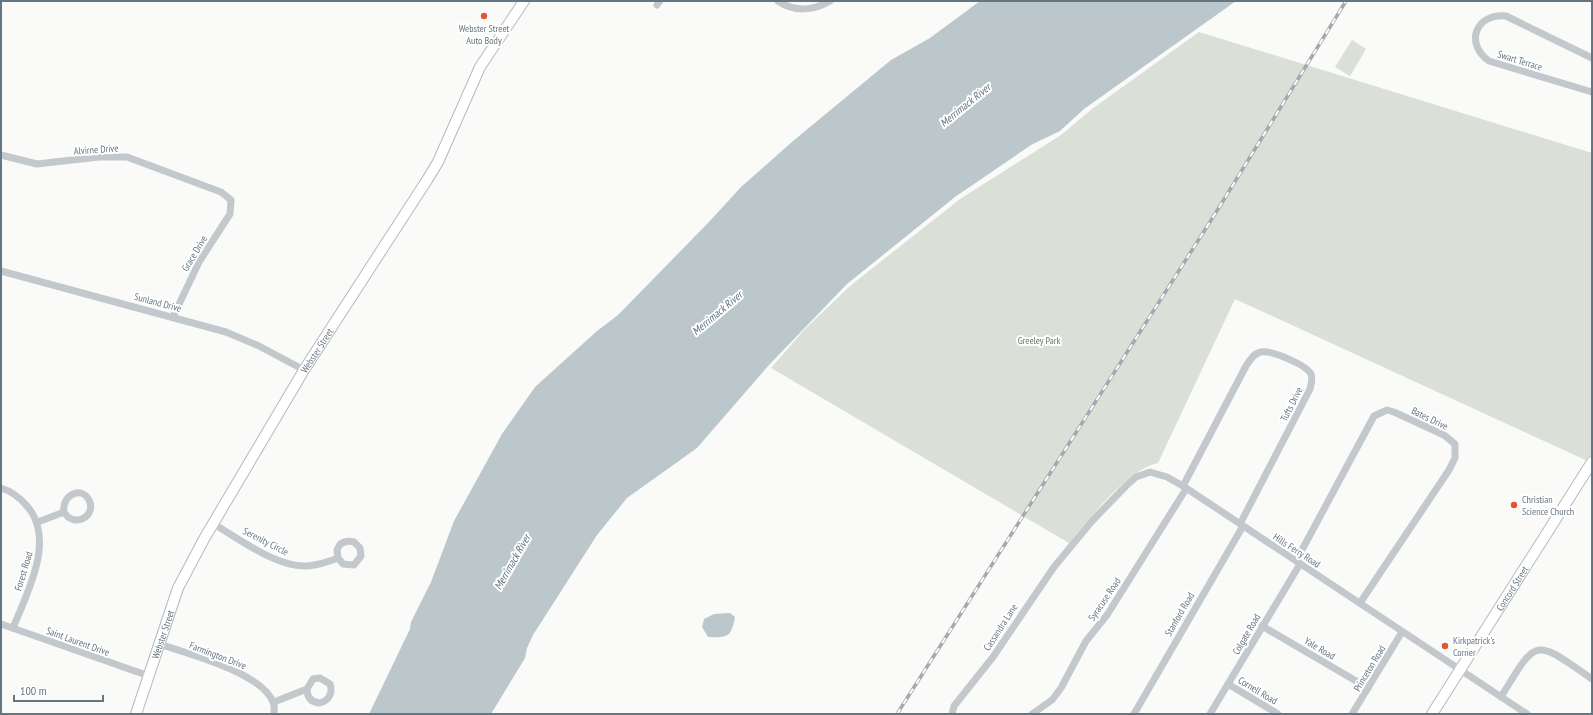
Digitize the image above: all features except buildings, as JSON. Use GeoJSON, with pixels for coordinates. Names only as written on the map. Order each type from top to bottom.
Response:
{"type":"FeatureCollection","features":[{"type":"Feature","properties":{"kind":"main road","name":"Webster Street"},"geometry":{"type":"LineString","coordinates":[[136,714],[178,588],[212,524],[304,370],[438,162],[480,67],[524,1]]}},
{"type":"Feature","properties":{"kind":"main road","name":"Concord Street"},"geometry":{"type":"LineString","coordinates":[[1432,714],[1459,669],[1592,462]]}},
{"type":"Feature","properties":{"kind":"street"},"geometry":{"type":"LineString","coordinates":[[778,1],[792,8],[801,9],[818,7],[830,1]]}},
{"type":"Feature","properties":{"kind":"street","name":"Swart Terrace"},"geometry":{"type":"LineString","coordinates":[[1592,58],[1506,16],[1498,15],[1484,21],[1476,34],[1477,50],[1488,61],[1592,92]]}},
{"type":"Feature","properties":{"kind":"street","name":"Alvirne Drive"},"geometry":{"type":"LineString","coordinates":[[1,155],[37,164],[100,157],[128,157],[221,192],[232,200]]}},
{"type":"Feature","properties":{"kind":"street","name":"Grace Drive"},"geometry":{"type":"LineString","coordinates":[[173,316],[193,273],[230,214],[232,200]]}},
{"type":"Feature","properties":{"kind":"street","name":"Sunland Drive"},"geometry":{"type":"LineString","coordinates":[[1,271],[173,316],[241,337],[304,370]]}},
{"type":"Feature","properties":{"kind":"street","name":"Tufts Drive"},"geometry":{"type":"LineString","coordinates":[[1184,487],[1246,366],[1254,355],[1261,352],[1275,354],[1301,365],[1311,375],[1312,382],[1310,389],[1241,525]]}},
{"type":"Feature","properties":{"kind":"street","name":"Bates Drive"},"geometry":{"type":"LineString","coordinates":[[1298,562],[1374,416],[1387,410],[1444,435],[1454,444],[1455,458],[1449,470],[1360,603]]}},
{"type":"Feature","properties":{"kind":"street","name":"Hills Ferry Road"},"geometry":{"type":"LineString","coordinates":[[1067,551],[1107,506],[1136,477],[1150,472],[1158,473],[1184,487],[1526,714]]}},
{"type":"Feature","properties":{"kind":"street","name":"Syracuse Road"},"geometry":{"type":"LineString","coordinates":[[1032,714],[1052,700],[1061,688],[1086,641],[1108,615],[1184,487]]}},
{"type":"Feature","properties":{"kind":"street"},"geometry":{"type":"LineString","coordinates":[[1,488],[19,498],[38,522],[64,512]]}},
{"type":"Feature","properties":{"kind":"street","name":"Forest Road"},"geometry":{"type":"LineString","coordinates":[[13,628],[38,559],[40,546],[38,522]]}},
{"type":"Feature","properties":{"kind":"street","name":"Serenity Circle"},"geometry":{"type":"LineString","coordinates":[[212,524],[288,564],[308,566],[338,558]]}},
{"type":"Feature","properties":{"kind":"street","name":"Stanford Road"},"geometry":{"type":"LineString","coordinates":[[1134,714],[1241,525]]}},
{"type":"Feature","properties":{"kind":"street","name":"Cassandra Lane"},"geometry":{"type":"LineString","coordinates":[[952,714],[954,706],[993,657],[1033,596],[1067,551]]}},
{"type":"Feature","properties":{"kind":"street","name":"Colgate Road"},"geometry":{"type":"LineString","coordinates":[[1210,714],[1298,562]]}},
{"type":"Feature","properties":{"kind":"street","name":"Saint Laurent Drive"},"geometry":{"type":"LineString","coordinates":[[1,624],[149,676]]}},
{"type":"Feature","properties":{"kind":"street","name":"Yale Road"},"geometry":{"type":"LineString","coordinates":[[1262,626],[1368,688]]}},
{"type":"Feature","properties":{"kind":"street","name":"Princeton Road"},"geometry":{"type":"LineString","coordinates":[[1352,714],[1402,632]]}},
{"type":"Feature","properties":{"kind":"street","name":"Farmington Drive"},"geometry":{"type":"LineString","coordinates":[[159,644],[202,658],[245,676],[264,689],[274,702]]}},
{"type":"Feature","properties":{"kind":"street"},"geometry":{"type":"LineString","coordinates":[[1501,697],[1522,662],[1532,651],[1537,649],[1550,650],[1592,679]]}},
{"type":"Feature","properties":{"kind":"street","name":"Cornell Road"},"geometry":{"type":"LineString","coordinates":[[1228,684],[1278,714]]}},
{"type":"Feature","properties":{"kind":"street"},"geometry":{"type":"LineString","coordinates":[[274,714],[274,702],[307,689]]}},
{"type":"Feature","properties":{"kind":"green space","name":"Greeley Park"},"geometry":{"type":"Polygon","coordinates":[[[1199,32],[1592,153],[1592,463],[1235,299],[1158,463],[1146,467],[1122,485],[1098,509],[1069,543],[771,368],[804,330],[850,286],[960,199],[1061,135],[1092,109],[1199,32]]]}},
{"type":"Feature","properties":{"kind":"green space"},"geometry":{"type":"Polygon","coordinates":[[[1352,40],[1366,49],[1350,76],[1335,67],[1352,40]]]}},
{"type":"Feature","properties":{"kind":"water","name":"Merrimack River"},"geometry":{"type":"Polygon","coordinates":[[[980,1],[1236,1],[1084,109],[1060,131],[1031,145],[955,197],[847,284],[769,365],[697,448],[627,498],[597,535],[533,635],[527,648],[525,658],[491,714],[369,714],[431,582],[454,521],[502,434],[535,387],[597,331],[618,315],[741,187],[793,141],[891,60],[930,38],[980,1]]]}},
{"type":"Feature","properties":{"kind":"water"},"geometry":{"type":"Polygon","coordinates":[[[730,613],[735,617],[732,629],[728,635],[708,637],[702,627],[704,619],[714,614],[730,613]]]}},
{"type":"Feature","properties":{"kind":"railway"},"geometry":{"type":"LineString","coordinates":[[897,714],[1215,214],[1346,1]]}},
{"type":"Feature","properties":{"kind":"place","name":"Webster Street Auto Body"},"geometry":{"type":"Point","coordinates":[484,16]}},
{"type":"Feature","properties":{"kind":"place","name":"Christian Science Church"},"geometry":{"type":"Point","coordinates":[1514,505]}},
{"type":"Feature","properties":{"kind":"place","name":"Kirkpatrick's Corner"},"geometry":{"type":"Point","coordinates":[1445,646]}}]}
